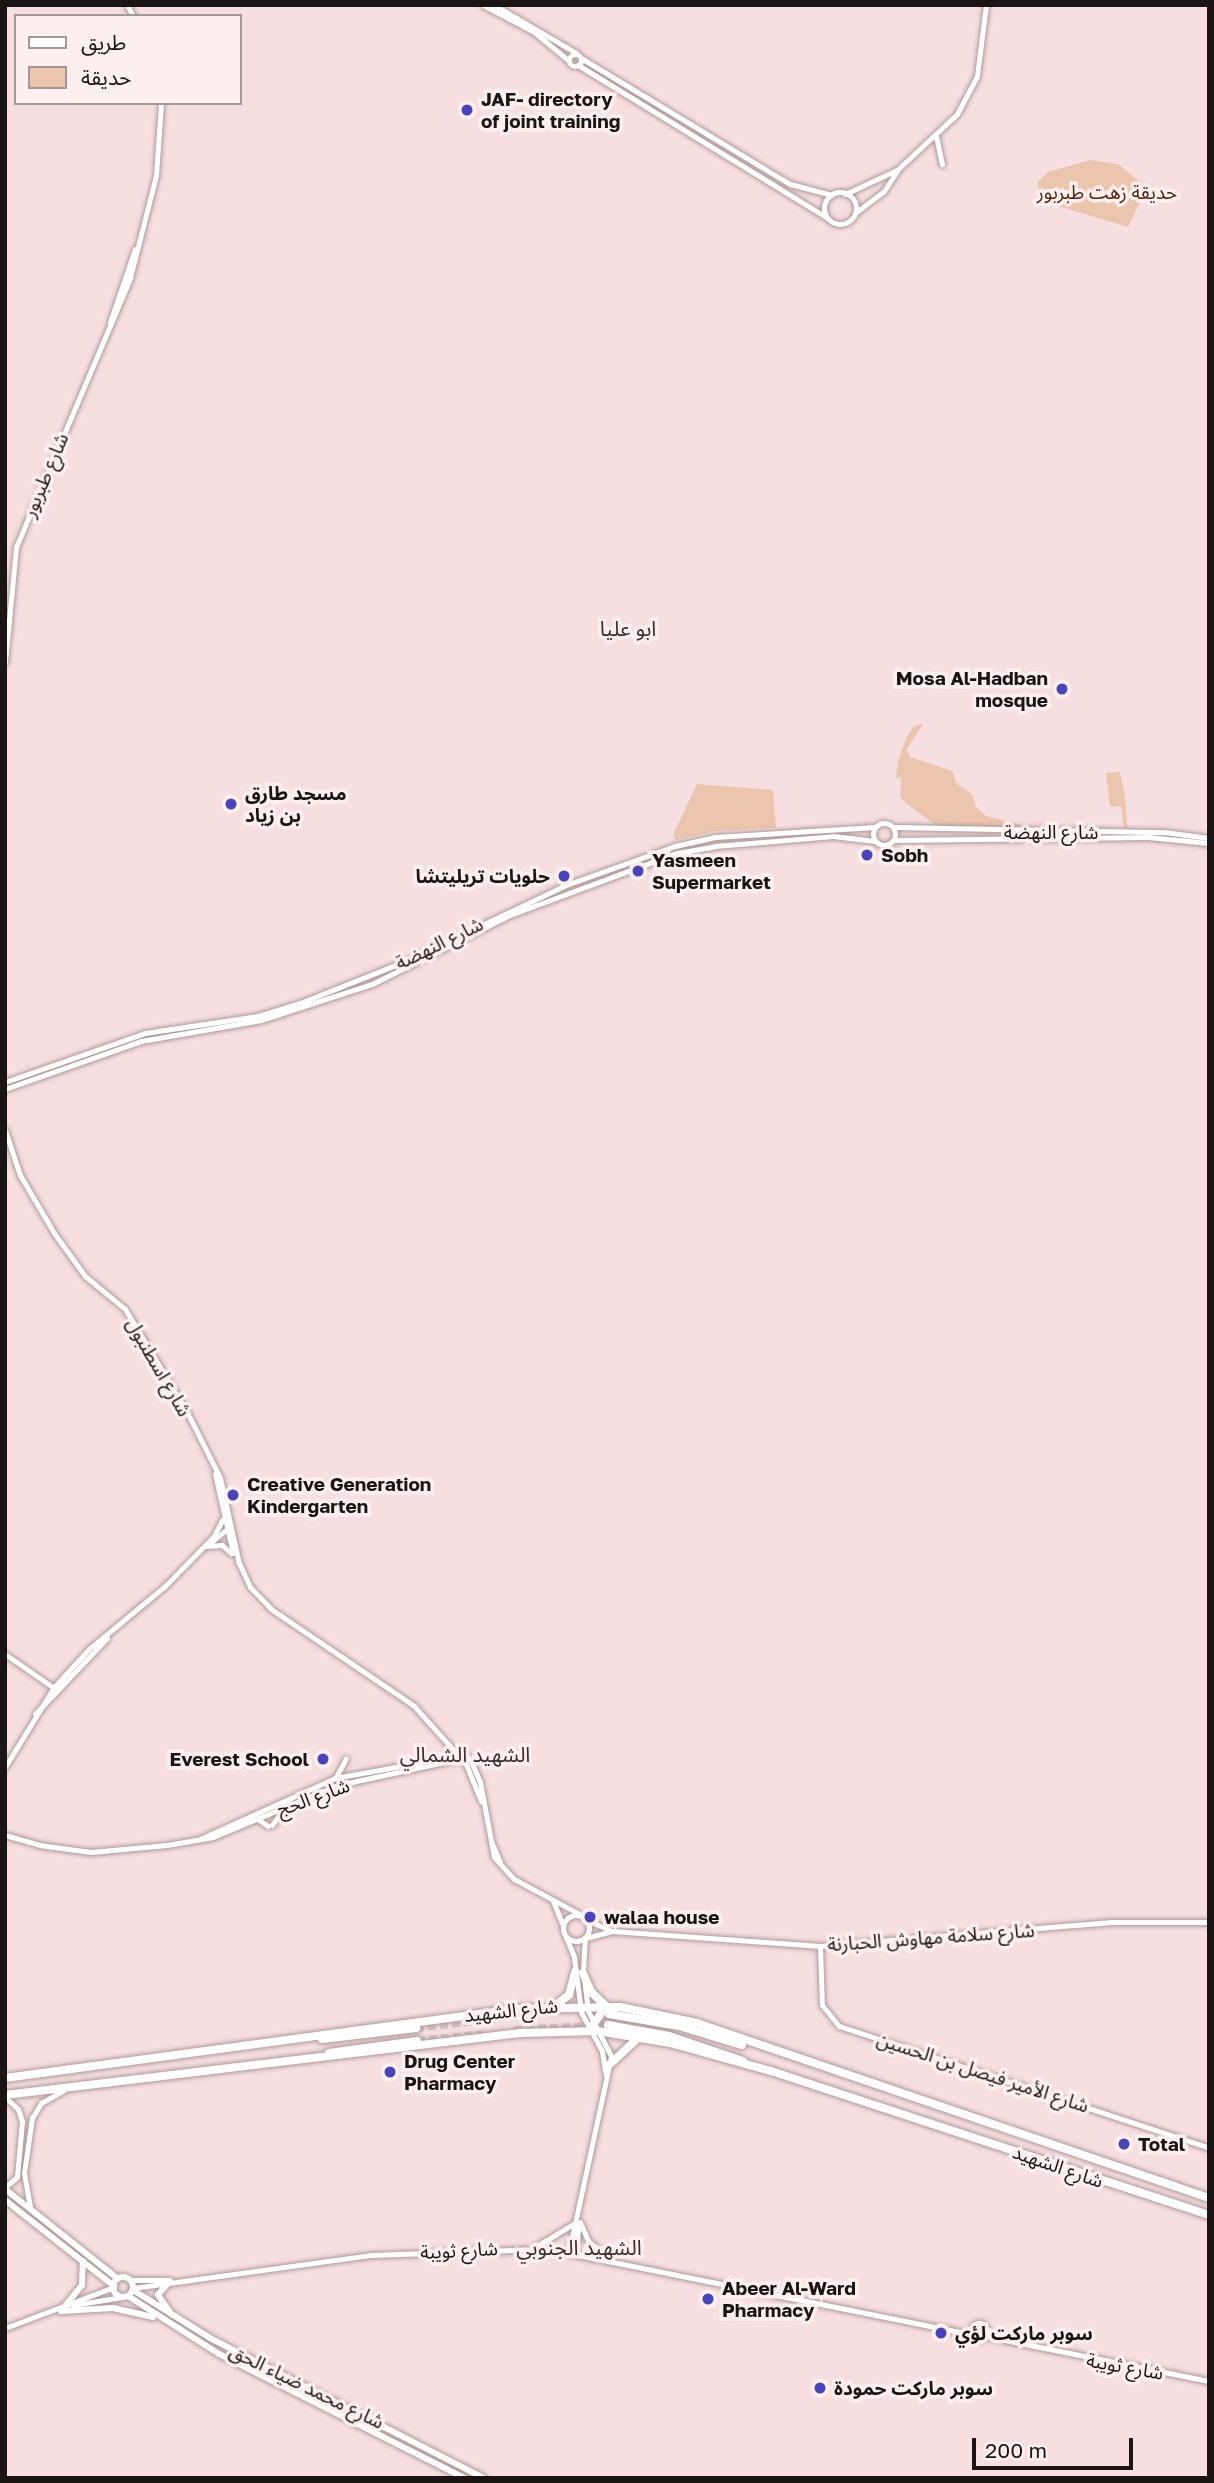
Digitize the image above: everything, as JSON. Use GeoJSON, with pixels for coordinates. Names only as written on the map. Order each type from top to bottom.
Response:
{"type":"FeatureCollection","features":[{"type":"Feature","properties":{"kind":"highway"},"geometry":{"type":"LineString","coordinates":[[554,2005],[569,1994],[579,1972]]}},
{"type":"Feature","properties":{"kind":"highway"},"geometry":{"type":"LineString","coordinates":[[579,1972],[591,1992],[607,2010],[591,2021],[593,2031]]}},
{"type":"Feature","properties":{"kind":"highway","name":"شارع الشهيد"},"geometry":{"type":"LineString","coordinates":[[5,2078],[554,2005],[583,2005],[697,2023],[769,2051],[1209,2198]]}},
{"type":"Feature","properties":{"kind":"highway","name":"شارع الشهيد"},"geometry":{"type":"LineString","coordinates":[[608,2025],[697,2043],[747,2065]]}},
{"type":"Feature","properties":{"kind":"highway","name":"شارع الشهيد"},"geometry":{"type":"LineString","coordinates":[[249,2045],[416,2028]]}},
{"type":"Feature","properties":{"kind":"highway","name":"شارع الشهيد"},"geometry":{"type":"LineString","coordinates":[[5,2096],[522,2034],[593,2031],[639,2037],[747,2065],[1209,2215]]}},
{"type":"Feature","properties":{"kind":"highway"},"geometry":{"type":"LineString","coordinates":[[610,2064],[639,2037]]}},
{"type":"Feature","properties":{"kind":"highway","name":"شارع الشهيد"},"geometry":{"type":"LineString","coordinates":[[230,2070],[238,2065],[417,2041]]}},
{"type":"Feature","properties":{"kind":"main road"},"geometry":{"type":"LineString","coordinates":[[5,2188],[114,2287],[129,2290]]}},
{"type":"Feature","properties":{"kind":"main road"},"geometry":{"type":"LineString","coordinates":[[5,2200],[118,2279],[129,2290]]}},
{"type":"Feature","properties":{"kind":"main road"},"geometry":{"type":"LineString","coordinates":[[61,2311],[82,2285],[85,2258]]}},
{"type":"Feature","properties":{"kind":"main road"},"geometry":{"type":"LineString","coordinates":[[114,2287],[118,2279]]}},
{"type":"Feature","properties":{"kind":"main road"},"geometry":{"type":"LineString","coordinates":[[170,2281],[158,2295],[173,2316]]}},
{"type":"Feature","properties":{"kind":"main road","name":"شارع محمد ضياء الحق"},"geometry":{"type":"LineString","coordinates":[[129,2290],[173,2316],[484,2478]]}},
{"type":"Feature","properties":{"kind":"main road","name":"شارع محمد ضياء الحق"},"geometry":{"type":"LineString","coordinates":[[129,2290],[161,2319],[219,2354],[464,2478]]}},
{"type":"Feature","properties":{"kind":"main road"},"geometry":{"type":"LineString","coordinates":[[61,2311],[113,2308],[161,2319]]}},
{"type":"Feature","properties":{"kind":"street"},"geometry":{"type":"LineString","coordinates":[[483,5],[534,32],[568,60],[579,59],[790,184],[832,195],[845,194],[897,170],[957,114],[977,76],[986,5]]}},
{"type":"Feature","properties":{"kind":"street"},"geometry":{"type":"LineString","coordinates":[[494,5],[841,224],[884,191],[897,170]]}},
{"type":"Feature","properties":{"kind":"street"},"geometry":{"type":"LineString","coordinates":[[568,60],[579,59]]}},
{"type":"Feature","properties":{"kind":"street","name":"شارع طبربور"},"geometry":{"type":"LineString","coordinates":[[5,662],[16,547],[106,335],[141,237],[157,163],[161,105]]}},
{"type":"Feature","properties":{"kind":"street"},"geometry":{"type":"LineString","coordinates":[[936,136],[942,164]]}},
{"type":"Feature","properties":{"kind":"street"},"geometry":{"type":"LineString","coordinates":[[845,194],[854,202],[855,213]]}},
{"type":"Feature","properties":{"kind":"street"},"geometry":{"type":"LineString","coordinates":[[826,217],[824,204],[832,195]]}},
{"type":"Feature","properties":{"kind":"street"},"geometry":{"type":"LineString","coordinates":[[886,822],[894,827],[894,840],[886,845],[876,841],[875,827],[886,822]]}},
{"type":"Feature","properties":{"kind":"street","name":"شارع النهضة"},"geometry":{"type":"LineString","coordinates":[[5,1082],[145,1033],[258,1016],[299,1003],[408,960],[566,886],[675,846],[715,838],[875,827]]}},
{"type":"Feature","properties":{"kind":"street","name":"شارع النهضة"},"geometry":{"type":"LineString","coordinates":[[894,827],[1164,832],[1209,840]]}},
{"type":"Feature","properties":{"kind":"street","name":"شارع النهضة"},"geometry":{"type":"LineString","coordinates":[[5,1089],[141,1041],[261,1020],[372,984],[510,915],[677,853],[715,846],[833,836],[876,841]]}},
{"type":"Feature","properties":{"kind":"street","name":"شارع النهضة"},"geometry":{"type":"LineString","coordinates":[[894,840],[1148,837],[1209,840]]}},
{"type":"Feature","properties":{"kind":"street","name":"شارع اسطنبول"},"geometry":{"type":"LineString","coordinates":[[5,1130],[20,1175],[54,1233],[85,1276],[125,1310],[215,1471],[239,1564]]}},
{"type":"Feature","properties":{"kind":"street","name":"شارع اسطنبول"},"geometry":{"type":"LineString","coordinates":[[215,1471],[226,1531],[250,1587],[271,1609],[414,1706],[462,1757],[480,1782],[493,1856],[514,1880],[584,1917]]}},
{"type":"Feature","properties":{"kind":"street"},"geometry":{"type":"LineString","coordinates":[[205,1546],[223,1517]]}},
{"type":"Feature","properties":{"kind":"street"},"geometry":{"type":"LineString","coordinates":[[5,1767],[35,1714],[54,1690],[117,1627],[205,1546],[226,1531],[230,1522]]}},
{"type":"Feature","properties":{"kind":"street"},"geometry":{"type":"LineString","coordinates":[[205,1546],[222,1545],[239,1564]]}},
{"type":"Feature","properties":{"kind":"street"},"geometry":{"type":"LineString","coordinates":[[5,1654],[54,1690]]}},
{"type":"Feature","properties":{"kind":"street","name":"شارع الحج"},"geometry":{"type":"LineString","coordinates":[[202,1838],[335,1777],[393,1770],[462,1757]]}},
{"type":"Feature","properties":{"kind":"street","name":"شارع الحج"},"geometry":{"type":"LineString","coordinates":[[5,1835],[39,1845],[91,1852],[202,1838],[257,1819],[287,1804],[338,1785],[462,1757]]}},
{"type":"Feature","properties":{"kind":"street"},"geometry":{"type":"LineString","coordinates":[[335,1777],[346,1758]]}},
{"type":"Feature","properties":{"kind":"street"},"geometry":{"type":"LineString","coordinates":[[257,1819],[270,1826],[287,1804]]}},
{"type":"Feature","properties":{"kind":"street"},"geometry":{"type":"LineString","coordinates":[[553,1901],[579,1972],[583,2005],[602,2051],[606,2077]]}},
{"type":"Feature","properties":{"kind":"street"},"geometry":{"type":"LineString","coordinates":[[563,1927],[571,1916],[584,1917],[590,1927],[585,1938],[579,1972]]}},
{"type":"Feature","properties":{"kind":"street","name":"شارع سلامة مهاوش الحبارنة"},"geometry":{"type":"LineString","coordinates":[[584,1917],[612,1931]]}},
{"type":"Feature","properties":{"kind":"street","name":"شارع سلامة مهاوش الحبارنة"},"geometry":{"type":"LineString","coordinates":[[585,1938],[612,1931],[820,1946],[1112,1922],[1209,1922]]}},
{"type":"Feature","properties":{"kind":"street"},"geometry":{"type":"LineString","coordinates":[[566,1937],[575,1941],[585,1938]]}},
{"type":"Feature","properties":{"kind":"street","name":"شارع الأمير فيصل بن الحسين"},"geometry":{"type":"LineString","coordinates":[[820,1946],[824,2012],[839,2026],[1209,2148]]}},
{"type":"Feature","properties":{"kind":"street"},"geometry":{"type":"LineString","coordinates":[[583,2005],[591,2021]]}},
{"type":"Feature","properties":{"kind":"street"},"geometry":{"type":"LineString","coordinates":[[572,2252],[610,2064],[607,2044],[593,2031]]}},
{"type":"Feature","properties":{"kind":"street"},"geometry":{"type":"LineString","coordinates":[[33,2213],[24,2173],[32,2118],[41,2103],[70,2087]]}},
{"type":"Feature","properties":{"kind":"street"},"geometry":{"type":"LineString","coordinates":[[5,2096],[18,2109],[22,2121],[17,2176],[5,2188]]}},
{"type":"Feature","properties":{"kind":"street"},"geometry":{"type":"LineString","coordinates":[[531,2248],[556,2238],[577,2222]]}},
{"type":"Feature","properties":{"kind":"street"},"geometry":{"type":"LineString","coordinates":[[577,2222],[592,2245],[610,2259]]}},
{"type":"Feature","properties":{"kind":"street","name":"شارع ثويبة"},"geometry":{"type":"LineString","coordinates":[[73,2305],[170,2281],[372,2255],[531,2248],[610,2259],[971,2334]]}},
{"type":"Feature","properties":{"kind":"street"},"geometry":{"type":"LineString","coordinates":[[5,2328],[61,2311],[114,2287]]}},
{"type":"Feature","properties":{"kind":"street"},"geometry":{"type":"LineString","coordinates":[[980,2323],[986,2328],[985,2336],[978,2339],[971,2334],[972,2326],[980,2323]]}},
{"type":"Feature","properties":{"kind":"street","name":"شارع ثويبة"},"geometry":{"type":"LineString","coordinates":[[952,2328],[972,2326]]}},
{"type":"Feature","properties":{"kind":"street","name":"شارع ثويبة"},"geometry":{"type":"LineString","coordinates":[[986,2328],[1001,2338]]}},
{"type":"Feature","properties":{"kind":"street","name":"شارع ثويبة"},"geometry":{"type":"LineString","coordinates":[[985,2336],[1065,2356],[1209,2381]]}},
{"type":"Feature","properties":{"kind":"green space","name":"حديقة زهت طبربور"},"geometry":{"type":"Polygon","coordinates":[[[1090,160],[1118,164],[1147,188],[1128,227],[1048,203],[1039,196],[1038,182],[1048,172],[1090,160]]]}},
{"type":"Feature","properties":{"kind":"green space"},"geometry":{"type":"Polygon","coordinates":[[[923,724],[907,749],[910,757],[952,771],[957,784],[972,794],[976,807],[986,816],[1030,827],[937,826],[908,805],[900,797],[901,778],[896,777],[898,761],[907,736],[914,726],[923,724]]]}},
{"type":"Feature","properties":{"kind":"green space"},"geometry":{"type":"Polygon","coordinates":[[[1120,772],[1127,828],[1124,828],[1121,806],[1110,807],[1106,773],[1120,772]]]}},
{"type":"Feature","properties":{"kind":"green space"},"geometry":{"type":"Polygon","coordinates":[[[697,784],[773,790],[776,828],[715,831],[676,840],[673,835],[697,784]]]}},
{"type":"Feature","properties":{"kind":"tunnel"},"geometry":{"type":"LineString","coordinates":[[416,2028],[557,2012]]}},
{"type":"Feature","properties":{"kind":"tunnel"},"geometry":{"type":"LineString","coordinates":[[514,2030],[608,2025]]}},
{"type":"Feature","properties":{"kind":"tunnel"},"geometry":{"type":"LineString","coordinates":[[417,2041],[484,2034]]}},
{"type":"Feature","properties":{"kind":"place","name":"JAF- directory of joint training"},"geometry":{"type":"Point","coordinates":[467,110]}},
{"type":"Feature","properties":{"kind":"place","name":"Mosa Al-Hadban mosque"},"geometry":{"type":"Point","coordinates":[1062,689]}},
{"type":"Feature","properties":{"kind":"place","name":"مسجد طارق بن زياد"},"geometry":{"type":"Point","coordinates":[231,804]}},
{"type":"Feature","properties":{"kind":"place","name":"Sobh"},"geometry":{"type":"Point","coordinates":[867,855]}},
{"type":"Feature","properties":{"kind":"place","name":"Yasmeen Supermarket"},"geometry":{"type":"Point","coordinates":[638,871]}},
{"type":"Feature","properties":{"kind":"place","name":"حلويات تريليتشا"},"geometry":{"type":"Point","coordinates":[564,876]}},
{"type":"Feature","properties":{"kind":"place","name":"Creative Generation Kindergarten"},"geometry":{"type":"Point","coordinates":[233,1495]}},
{"type":"Feature","properties":{"kind":"place","name":"Everest School"},"geometry":{"type":"Point","coordinates":[323,1759]}},
{"type":"Feature","properties":{"kind":"place","name":"walaa house"},"geometry":{"type":"Point","coordinates":[590,1917]}},
{"type":"Feature","properties":{"kind":"place","name":"Drug Center Pharmacy"},"geometry":{"type":"Point","coordinates":[390,2072]}},
{"type":"Feature","properties":{"kind":"place","name":"Total"},"geometry":{"type":"Point","coordinates":[1124,2144]}},
{"type":"Feature","properties":{"kind":"place","name":"Abeer Al-Ward Pharmacy"},"geometry":{"type":"Point","coordinates":[708,2299]}},
{"type":"Feature","properties":{"kind":"place","name":"سوبر ماركت لؤي"},"geometry":{"type":"Point","coordinates":[941,2333]}},
{"type":"Feature","properties":{"kind":"place","name":"سوبر ماركت حمودة"},"geometry":{"type":"Point","coordinates":[820,2388]}},
{"type":"Feature","properties":{"kind":"district","name":"ابو عليا"},"geometry":{"type":"Point","coordinates":[628,628]}},
{"type":"Feature","properties":{"kind":"district","name":"الشهيد الشمالي"},"geometry":{"type":"Point","coordinates":[465,1754]}},
{"type":"Feature","properties":{"kind":"district","name":"الشهيد الجنوبي"},"geometry":{"type":"Point","coordinates":[579,2247]}}]}
